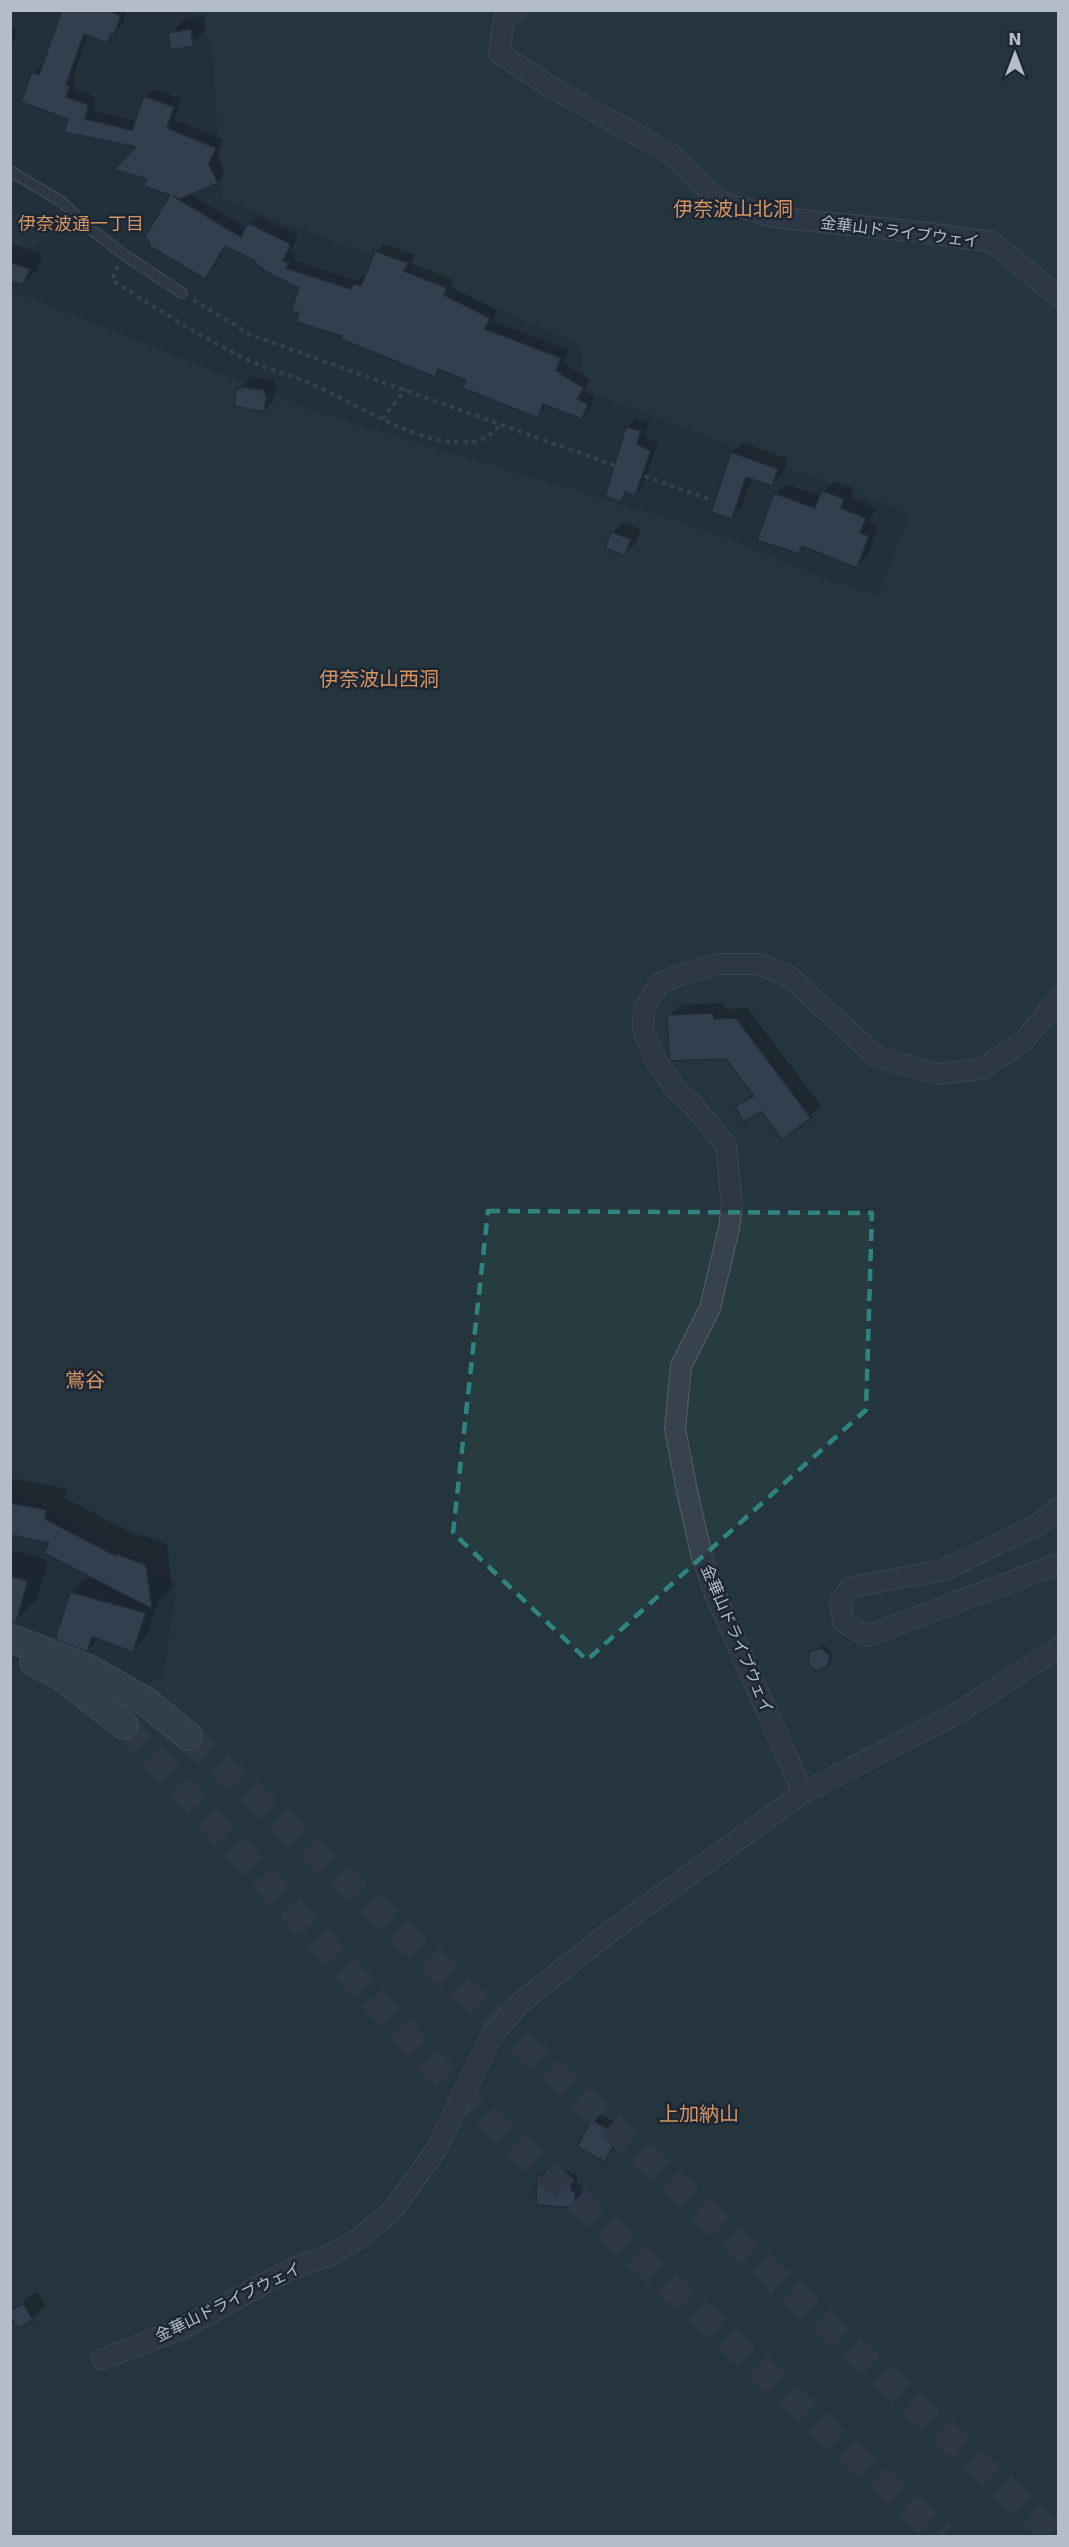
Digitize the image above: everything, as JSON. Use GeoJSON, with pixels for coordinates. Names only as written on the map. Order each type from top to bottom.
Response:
{"type":"FeatureCollection","features":[{"type":"Feature","properties":{"kind":"main road"},"geometry":{"type":"LineString","coordinates":[[10,1638],[91,1670],[145,1701],[188,1736]]}},
{"type":"Feature","properties":{"kind":"main road"},"geometry":{"type":"LineString","coordinates":[[10,1650],[61,1676],[124,1725]]}},
{"type":"Feature","properties":{"kind":"street","name":"金華山ドライブウェイ"},"geometry":{"type":"LineString","coordinates":[[517,10],[504,19],[499,53],[549,86],[671,154],[719,201],[772,218],[920,232],[992,242],[1059,296]]}},
{"type":"Feature","properties":{"kind":"street","name":"金華山ドライブウェイ"},"geometry":{"type":"LineString","coordinates":[[803,1793],[715,1594],[702,1557],[687,1491],[675,1429],[681,1366],[710,1308],[732,1206],[726,1145],[693,1105],[676,1090],[656,1060],[643,1030],[644,1008],[659,984],[679,975],[719,964],[759,964],[790,977],[877,1058],[938,1074],[981,1069],[1023,1042],[1059,999]]}},
{"type":"Feature","properties":{"kind":"street"},"geometry":{"type":"LineString","coordinates":[[1059,1508],[1039,1524],[944,1570],[851,1587],[840,1601],[843,1622],[867,1636],[1059,1563]]}},
{"type":"Feature","properties":{"kind":"street","name":"金華山ドライブウェイ"},"geometry":{"type":"LineString","coordinates":[[102,2359],[181,2330],[293,2268],[330,2255],[361,2237],[392,2211],[436,2150],[491,2037],[520,2003],[610,1932],[803,1793],[957,1713],[1059,1648]]}},
{"type":"Feature","properties":{"kind":"lane"},"geometry":{"type":"LineString","coordinates":[[10,171],[62,202],[86,225],[123,254],[182,293]]}},
{"type":"Feature","properties":{"kind":"path"},"geometry":{"type":"LineString","coordinates":[[123,254],[112,280],[176,322],[251,361],[310,384],[382,419],[435,439],[471,442],[488,438],[501,424]]}},
{"type":"Feature","properties":{"kind":"path"},"geometry":{"type":"LineString","coordinates":[[182,293],[251,335],[711,500]]}},
{"type":"Feature","properties":{"kind":"path"},"geometry":{"type":"LineString","coordinates":[[382,419],[406,389]]}},
{"type":"Feature","properties":{"kind":"highlighted area"},"geometry":{"type":"Polygon","coordinates":[[[488,1211],[872,1213],[866,1410],[587,1660],[453,1533],[488,1211]]]}},
{"type":"Feature","properties":{"kind":"green space"},"geometry":{"type":"Polygon","coordinates":[[[191,11],[1058,11],[1058,2536],[11,2536],[11,1660],[103,1699],[163,1679],[177,1582],[11,1489],[10,290],[323,414],[709,531],[832,581],[878,596],[910,514],[586,391],[580,345],[393,264],[222,199],[212,46],[191,11]]]}},
{"type":"Feature","properties":{"kind":"green space"},"geometry":{"type":"Polygon","coordinates":[[[11,208],[47,231],[40,243],[11,254],[11,208]]]}},
{"type":"Feature","properties":{"kind":"building"},"geometry":{"type":"Polygon","coordinates":[[[62,10],[107,10],[121,16],[114,35],[111,34],[107,43],[84,34],[66,85],[70,86],[66,97],[89,105],[85,119],[132,130],[144,96],[174,107],[167,128],[216,148],[209,164],[218,183],[180,199],[173,196],[241,237],[248,223],[291,244],[283,261],[289,263],[286,268],[351,289],[353,283],[361,286],[375,251],[408,263],[404,271],[447,288],[444,295],[490,318],[485,329],[561,358],[556,371],[584,388],[577,399],[588,404],[582,419],[543,404],[538,418],[463,388],[466,380],[438,369],[435,377],[341,339],[342,336],[296,322],[299,313],[291,311],[299,288],[263,270],[255,264],[256,261],[225,246],[205,279],[148,245],[150,242],[144,238],[170,195],[144,186],[147,179],[114,169],[136,147],[64,132],[68,119],[21,102],[32,72],[39,75],[62,10]]]}},
{"type":"Feature","properties":{"kind":"building"},"geometry":{"type":"Polygon","coordinates":[[[191,29],[193,46],[171,50],[168,33],[191,29]]]}},
{"type":"Feature","properties":{"kind":"building"},"geometry":{"type":"Polygon","coordinates":[[[10,262],[30,269],[23,285],[10,281],[10,262]]]}},
{"type":"Feature","properties":{"kind":"building"},"geometry":{"type":"Polygon","coordinates":[[[241,387],[265,390],[264,394],[267,394],[264,412],[234,406],[236,389],[241,387]]]}},
{"type":"Feature","properties":{"kind":"building"},"geometry":{"type":"Polygon","coordinates":[[[626,427],[641,431],[637,444],[651,451],[635,496],[625,492],[621,502],[605,496],[626,427]]]}},
{"type":"Feature","properties":{"kind":"building"},"geometry":{"type":"Polygon","coordinates":[[[731,452],[778,469],[772,486],[746,477],[732,519],[711,512],[731,452]]]}},
{"type":"Feature","properties":{"kind":"building"},"geometry":{"type":"Polygon","coordinates":[[[822,490],[844,499],[841,508],[866,518],[860,533],[869,536],[857,568],[802,546],[799,554],[757,540],[774,493],[815,508],[822,490]]]}},
{"type":"Feature","properties":{"kind":"building"},"geometry":{"type":"Polygon","coordinates":[[[611,532],[631,539],[625,556],[605,548],[611,532]]]}},
{"type":"Feature","properties":{"kind":"building"},"geometry":{"type":"Polygon","coordinates":[[[713,1013],[714,1019],[736,1018],[811,1118],[782,1140],[761,1112],[743,1122],[735,1106],[754,1096],[726,1059],[671,1061],[669,1059],[667,1015],[713,1013]]]}},
{"type":"Feature","properties":{"kind":"building"},"geometry":{"type":"Polygon","coordinates":[[[10,1503],[47,1510],[45,1519],[116,1556],[117,1554],[146,1565],[152,1609],[44,1553],[49,1543],[10,1535],[10,1503]]]}},
{"type":"Feature","properties":{"kind":"building"},"geometry":{"type":"Polygon","coordinates":[[[10,1576],[28,1581],[16,1623],[10,1623],[10,1576]]]}},
{"type":"Feature","properties":{"kind":"building"},"geometry":{"type":"Polygon","coordinates":[[[70,1592],[146,1613],[133,1652],[92,1637],[87,1652],[55,1639],[70,1592]]]}},
{"type":"Feature","properties":{"kind":"building"},"geometry":{"type":"Polygon","coordinates":[[[820,1648],[830,1655],[828,1666],[817,1671],[808,1664],[809,1652],[820,1648]]]}},
{"type":"Feature","properties":{"kind":"building"},"geometry":{"type":"Polygon","coordinates":[[[591,2120],[619,2134],[605,2162],[577,2147],[591,2120]]]}},
{"type":"Feature","properties":{"kind":"building"},"geometry":{"type":"Polygon","coordinates":[[[537,2176],[564,2177],[564,2180],[571,2180],[571,2191],[575,2191],[575,2208],[536,2205],[537,2176]]]}},
{"type":"Feature","properties":{"kind":"building"},"geometry":{"type":"Polygon","coordinates":[[[23,2303],[33,2320],[18,2329],[10,2316],[10,2311],[23,2303]]]}},
{"type":"Feature","properties":{"kind":"tunnel"},"geometry":{"type":"LineString","coordinates":[[124,1725],[453,2087],[942,2536]]}},
{"type":"Feature","properties":{"kind":"tunnel"},"geometry":{"type":"LineString","coordinates":[[188,1736],[1056,2536]]}},
{"type":"Feature","properties":{"kind":"district","name":"伊奈波山北洞"},"geometry":{"type":"Point","coordinates":[733,209]}},
{"type":"Feature","properties":{"kind":"district","name":"伊奈波通一丁目"},"geometry":{"type":"Point","coordinates":[81,223]}},
{"type":"Feature","properties":{"kind":"district","name":"伊奈波山西洞"},"geometry":{"type":"Point","coordinates":[379,679]}},
{"type":"Feature","properties":{"kind":"district","name":"鴬谷"},"geometry":{"type":"Point","coordinates":[85,1380]}},
{"type":"Feature","properties":{"kind":"district","name":"上加納山"},"geometry":{"type":"Point","coordinates":[699,2114]}}]}
